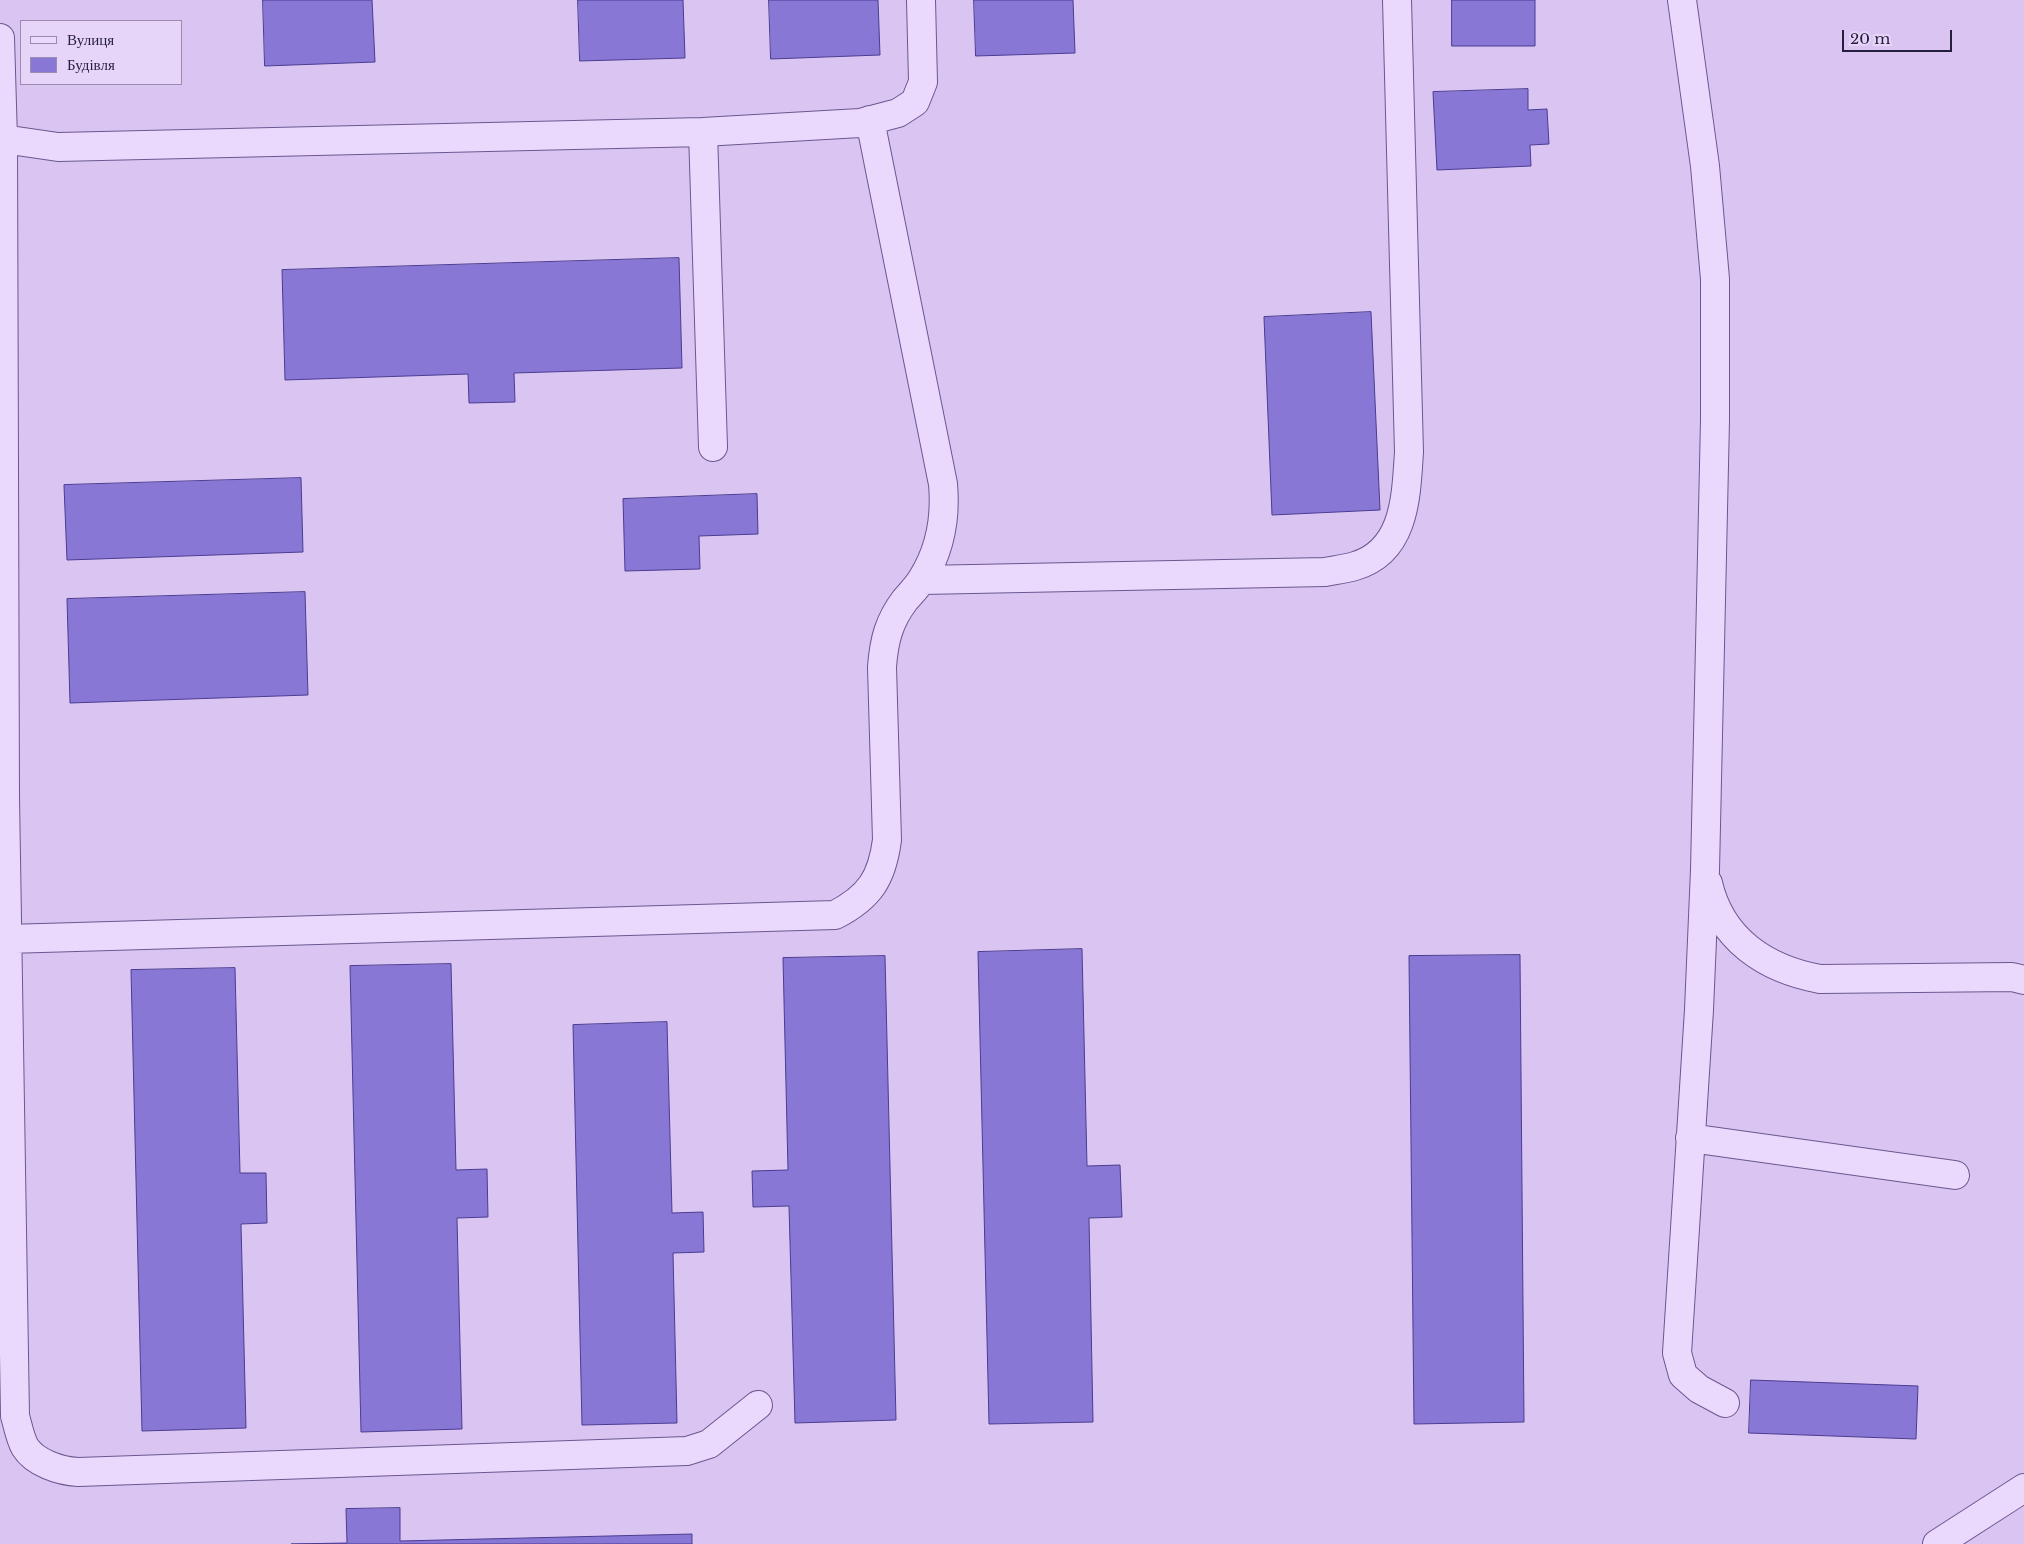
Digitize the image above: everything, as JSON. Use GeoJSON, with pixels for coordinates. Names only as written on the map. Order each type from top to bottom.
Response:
{"type":"FeatureCollection","features":[{"type":"Feature","properties":{"kind":"street"},"geometry":{"type":"LineString","coordinates":[[2,139],[58,147],[703,132],[870,120],[898,113],[915,102],[924,82],[921,0]]}},
{"type":"Feature","properties":{"kind":"street"},"geometry":{"type":"LineString","coordinates":[[922,580],[1325,572],[1357,566],[1379,553],[1396,533],[1405,502],[1409,452],[1396,0]]}},
{"type":"Feature","properties":{"kind":"street"},"geometry":{"type":"LineString","coordinates":[[1682,0],[1705,166],[1715,279],[1712,628],[1705,870],[1699,1010],[1677,1354],[1683,1375],[1699,1389],[1725,1403]]}},
{"type":"Feature","properties":{"kind":"street"},"geometry":{"type":"LineString","coordinates":[[0,38],[7,939],[15,1416],[26,1448],[45,1463],[62,1471],[78,1472],[687,1451],[709,1444],[758,1405]]}},
{"type":"Feature","properties":{"kind":"street"},"geometry":{"type":"LineString","coordinates":[[7,939],[835,915],[852,906],[867,894],[878,878],[884,860],[887,840],[882,667],[884,642],[892,620],[922,580],[934,558],[942,534],[945,509],[943,484],[870,120]]}},
{"type":"Feature","properties":{"kind":"street"},"geometry":{"type":"LineString","coordinates":[[703,132],[713,447]]}},
{"type":"Feature","properties":{"kind":"street"},"geometry":{"type":"LineString","coordinates":[[1705,870],[1710,893],[1735,936],[1773,966],[1796,974],[1820,979],[2012,977],[2024,980]]}},
{"type":"Feature","properties":{"kind":"street"},"geometry":{"type":"LineString","coordinates":[[1690,1138],[1955,1175]]}},
{"type":"Feature","properties":{"kind":"street"},"geometry":{"type":"LineString","coordinates":[[1937,1544],[2024,1488]]}},
{"type":"Feature","properties":{"kind":"building"},"geometry":{"type":"Polygon","coordinates":[[[263,0],[372,0],[375,62],[265,66],[263,0]]]}},
{"type":"Feature","properties":{"kind":"building"},"geometry":{"type":"Polygon","coordinates":[[[578,0],[683,0],[685,58],[580,61],[578,0]]]}},
{"type":"Feature","properties":{"kind":"building"},"geometry":{"type":"Polygon","coordinates":[[[769,0],[878,0],[880,55],[771,59],[769,0]]]}},
{"type":"Feature","properties":{"kind":"building"},"geometry":{"type":"Polygon","coordinates":[[[974,0],[1073,0],[1075,53],[976,56],[974,0]]]}},
{"type":"Feature","properties":{"kind":"building"},"geometry":{"type":"Polygon","coordinates":[[[1452,0],[1535,0],[1535,46],[1452,46],[1452,0]]]}},
{"type":"Feature","properties":{"kind":"building"},"geometry":{"type":"Polygon","coordinates":[[[1528,89],[1528,110],[1547,109],[1549,144],[1530,145],[1531,166],[1437,170],[1433,92],[1528,89]]]}},
{"type":"Feature","properties":{"kind":"building"},"geometry":{"type":"Polygon","coordinates":[[[679,258],[682,368],[514,373],[515,402],[469,403],[468,374],[285,380],[282,270],[679,258]]]}},
{"type":"Feature","properties":{"kind":"building"},"geometry":{"type":"Polygon","coordinates":[[[1371,312],[1380,510],[1272,515],[1264,317],[1371,312]]]}},
{"type":"Feature","properties":{"kind":"building"},"geometry":{"type":"Polygon","coordinates":[[[301,478],[303,552],[67,560],[64,485],[301,478]]]}},
{"type":"Feature","properties":{"kind":"building"},"geometry":{"type":"Polygon","coordinates":[[[757,494],[758,534],[699,536],[700,569],[625,571],[623,499],[757,494]]]}},
{"type":"Feature","properties":{"kind":"building"},"geometry":{"type":"Polygon","coordinates":[[[305,592],[308,695],[70,703],[67,599],[305,592]]]}},
{"type":"Feature","properties":{"kind":"building"},"geometry":{"type":"Polygon","coordinates":[[[1082,949],[1087,1166],[1120,1165],[1122,1217],[1089,1218],[1093,1422],[989,1424],[978,952],[1082,949]]]}},
{"type":"Feature","properties":{"kind":"building"},"geometry":{"type":"Polygon","coordinates":[[[1520,955],[1524,1422],[1414,1424],[1409,956],[1520,955]]]}},
{"type":"Feature","properties":{"kind":"building"},"geometry":{"type":"Polygon","coordinates":[[[885,956],[896,1420],[795,1423],[789,1206],[753,1207],[752,1171],[788,1170],[783,958],[885,956]]]}},
{"type":"Feature","properties":{"kind":"building"},"geometry":{"type":"Polygon","coordinates":[[[451,964],[456,1170],[487,1169],[488,1217],[457,1218],[462,1429],[361,1432],[350,966],[451,964]]]}},
{"type":"Feature","properties":{"kind":"building"},"geometry":{"type":"Polygon","coordinates":[[[235,968],[240,1173],[266,1173],[267,1223],[241,1224],[246,1428],[142,1431],[131,970],[235,968]]]}},
{"type":"Feature","properties":{"kind":"building"},"geometry":{"type":"Polygon","coordinates":[[[667,1022],[672,1213],[703,1212],[704,1252],[673,1253],[677,1423],[582,1425],[573,1025],[667,1022]]]}},
{"type":"Feature","properties":{"kind":"building"},"geometry":{"type":"Polygon","coordinates":[[[1751,1380],[1918,1386],[1916,1439],[1749,1433],[1751,1380]]]}},
{"type":"Feature","properties":{"kind":"building"},"geometry":{"type":"Polygon","coordinates":[[[400,1508],[400,1541],[692,1534],[692,1544],[291,1544],[347,1543],[346,1509],[400,1508]]]}}]}
